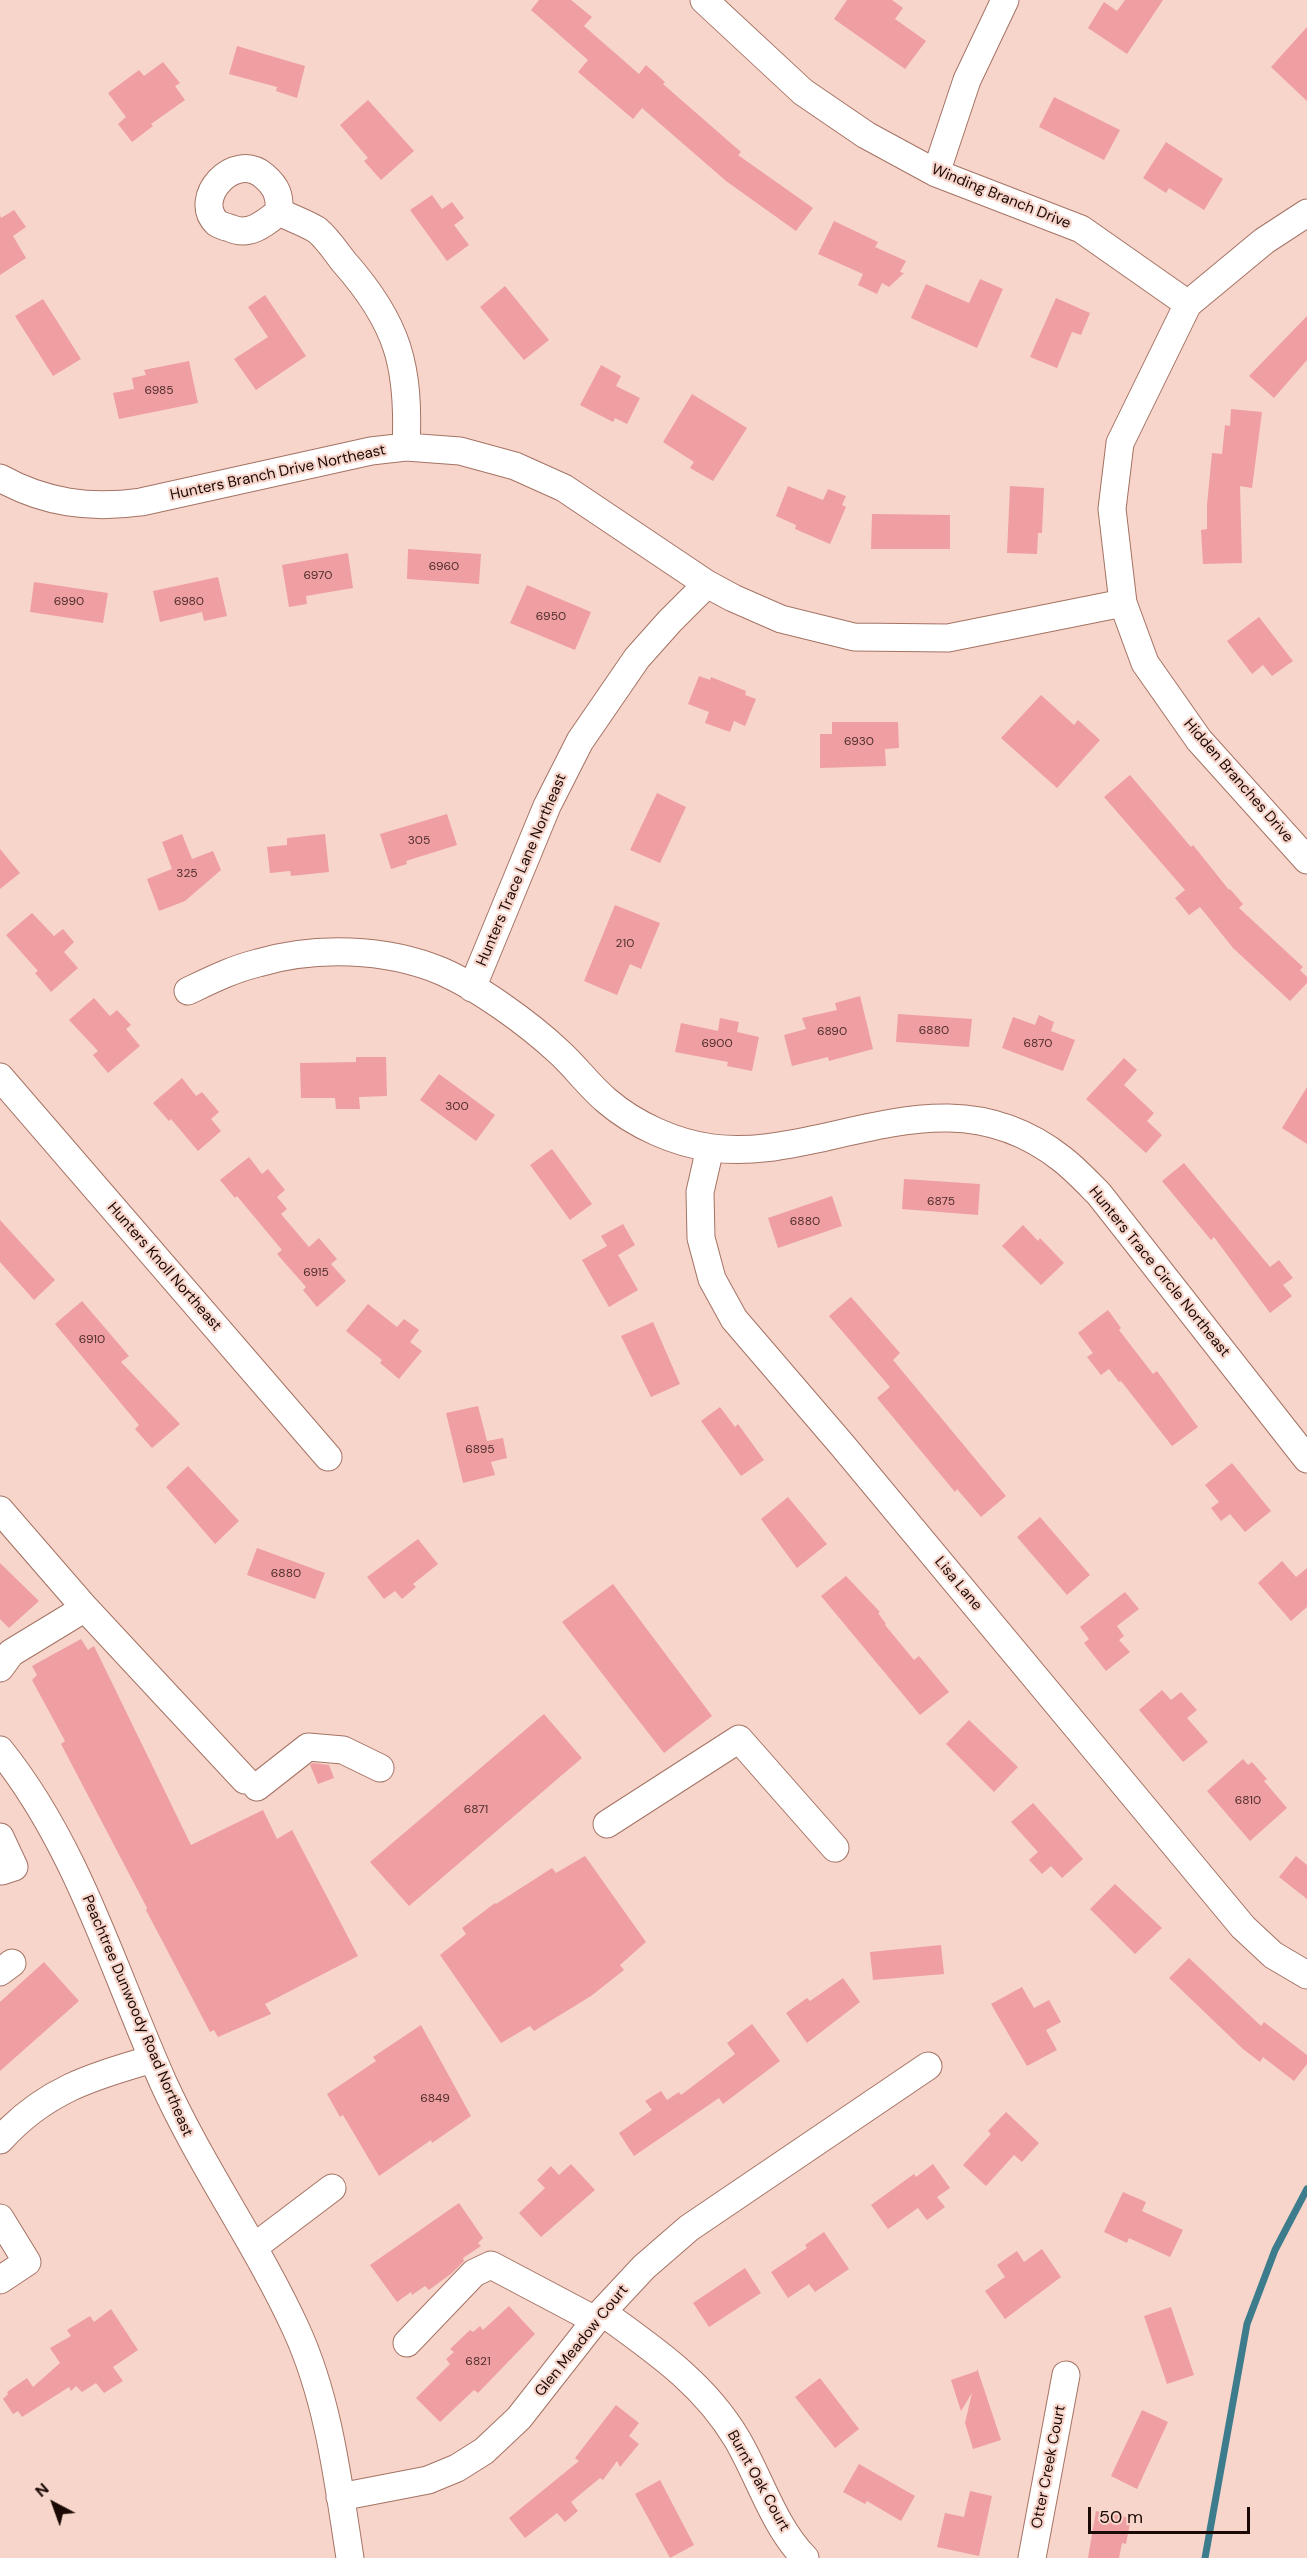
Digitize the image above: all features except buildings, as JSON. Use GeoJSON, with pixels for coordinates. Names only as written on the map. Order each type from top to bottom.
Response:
{"type":"FeatureCollection","features":[{"type":"Feature","properties":{"kind":"street","name":"Winding Branch Drive"},"geometry":{"type":"LineString","coordinates":[[704,0],[803,92],[866,135],[936,173],[1080,229],[1188,304]]}},
{"type":"Feature","properties":{"kind":"street"},"geometry":{"type":"LineString","coordinates":[[936,173],[967,80],[1005,0]]}},
{"type":"Feature","properties":{"kind":"street"},"geometry":{"type":"LineString","coordinates":[[279,212],[317,230],[368,289],[385,316],[397,345],[404,375],[408,411],[406,447]]}},
{"type":"Feature","properties":{"kind":"street","name":"Hidden Branches Drive"},"geometry":{"type":"LineString","coordinates":[[1307,213],[1263,242],[1188,304],[1120,442],[1112,509],[1123,603],[1145,663],[1199,740],[1307,860]]}},
{"type":"Feature","properties":{"kind":"street","name":"Hunters Branch Drive Northeast"},"geometry":{"type":"LineString","coordinates":[[0,478],[18,488],[48,499],[82,506],[113,506],[141,502],[371,451],[406,447],[460,451],[515,466],[564,488],[707,584],[733,598],[781,619],[854,637],[948,638],[1123,603]]}},
{"type":"Feature","properties":{"kind":"street","name":"Hunters Trace Lane Northeast"},"geometry":{"type":"LineString","coordinates":[[472,987],[547,806],[580,741],[637,658],[669,621],[707,584]]}},
{"type":"Feature","properties":{"kind":"street","name":"Hunters Trace Circle Northeast"},"geometry":{"type":"LineString","coordinates":[[188,991],[259,962],[294,955],[330,952],[371,954],[406,960],[441,971],[472,987],[542,1037],[577,1069],[605,1100],[623,1113],[663,1135],[710,1148],[773,1149],[901,1120],[944,1116],[976,1120],[1007,1128],[1036,1141],[1063,1159],[1099,1194],[1307,1460]]}},
{"type":"Feature","properties":{"kind":"street","name":"Hunters Knoll Northeast"},"geometry":{"type":"LineString","coordinates":[[0,1077],[328,1457]]}},
{"type":"Feature","properties":{"kind":"street","name":"Lisa Lane"},"geometry":{"type":"LineString","coordinates":[[710,1148],[700,1192],[701,1238],[712,1279],[734,1319],[843,1446],[1243,1927],[1273,1955],[1307,1975]]}},
{"type":"Feature","properties":{"kind":"street"},"geometry":{"type":"LineString","coordinates":[[0,1510],[85,1608],[251,1783],[308,1747],[343,1750],[380,1768]]}},
{"type":"Feature","properties":{"kind":"street"},"geometry":{"type":"LineString","coordinates":[[0,1668],[11,1653],[85,1608]]}},
{"type":"Feature","properties":{"kind":"street"},"geometry":{"type":"LineString","coordinates":[[607,1824],[739,1739],[835,1848]]}},
{"type":"Feature","properties":{"kind":"street","name":"Peachtree Dunwoody Road Northeast"},"geometry":{"type":"LineString","coordinates":[[0,1750],[20,1775],[43,1811],[113,1956],[153,2059],[185,2131],[254,2247],[296,2330],[313,2374],[328,2426],[350,2558]]}},
{"type":"Feature","properties":{"kind":"street"},"geometry":{"type":"LineString","coordinates":[[0,1837],[14,1867],[2,1871]]}},
{"type":"Feature","properties":{"kind":"street"},"geometry":{"type":"LineString","coordinates":[[0,2140],[38,2104],[71,2085],[104,2072],[153,2059]]}},
{"type":"Feature","properties":{"kind":"street","name":"Glen Meadow Court"},"geometry":{"type":"LineString","coordinates":[[340,2497],[428,2480],[457,2468],[484,2451],[519,2418],[599,2316],[644,2267],[689,2228],[928,2066]]}},
{"type":"Feature","properties":{"kind":"street"},"geometry":{"type":"LineString","coordinates":[[254,2247],[332,2188]]}},
{"type":"Feature","properties":{"kind":"street"},"geometry":{"type":"LineString","coordinates":[[0,2218],[27,2262],[0,2280]]}},
{"type":"Feature","properties":{"kind":"street","name":"Burnt Oak Court"},"geometry":{"type":"LineString","coordinates":[[407,2343],[474,2273],[491,2265],[599,2316],[671,2362],[708,2398],[737,2439],[783,2531],[805,2558]]}},
{"type":"Feature","properties":{"kind":"street","name":"Otter Creek Court"},"geometry":{"type":"LineString","coordinates":[[1032,2558],[1066,2375]]}},
{"type":"Feature","properties":{"kind":"waterway"},"geometry":{"type":"LineString","coordinates":[[1205,2558],[1247,2324],[1275,2250],[1307,2189]]}}]}
